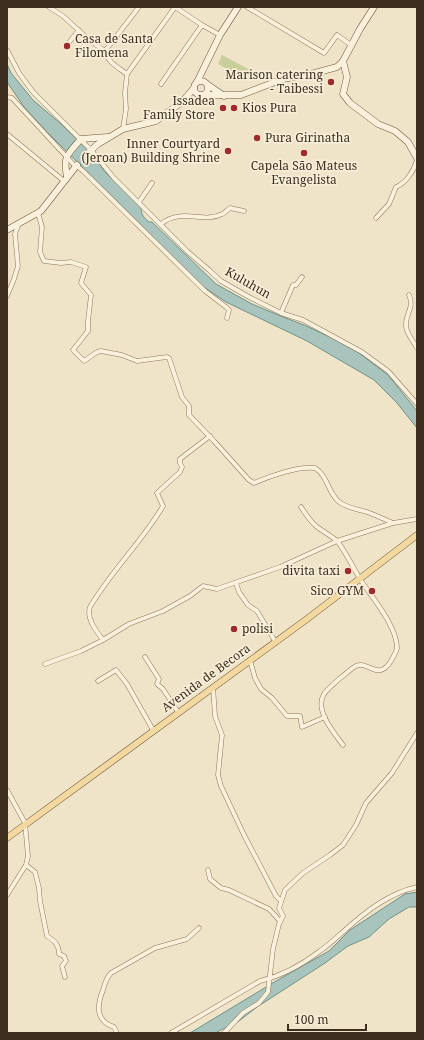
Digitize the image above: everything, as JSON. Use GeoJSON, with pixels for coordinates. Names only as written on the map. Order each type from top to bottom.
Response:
{"type":"FeatureCollection","features":[{"type":"Feature","properties":{"kind":"main road","name":"Avenida de Becora"},"geometry":{"type":"LineString","coordinates":[[7,838],[25,823],[250,660],[417,535]]}},
{"type":"Feature","properties":{"kind":"street"},"geometry":{"type":"LineString","coordinates":[[49,7],[63,16],[105,51],[109,60],[127,74]]}},
{"type":"Feature","properties":{"kind":"street"},"geometry":{"type":"LineString","coordinates":[[105,51],[139,7]]}},
{"type":"Feature","properties":{"kind":"street"},"geometry":{"type":"LineString","coordinates":[[123,129],[126,109],[125,93],[127,74],[175,7],[220,35]]}},
{"type":"Feature","properties":{"kind":"street"},"geometry":{"type":"LineString","coordinates":[[90,151],[98,144],[123,129],[156,121],[183,101],[194,88],[205,69],[220,35],[238,7]]}},
{"type":"Feature","properties":{"kind":"street"},"geometry":{"type":"LineString","coordinates":[[247,7],[324,53],[337,35],[351,45]]}},
{"type":"Feature","properties":{"kind":"street"},"geometry":{"type":"LineString","coordinates":[[194,88],[200,95],[241,95],[283,79],[333,69],[343,61],[374,7]]}},
{"type":"Feature","properties":{"kind":"street"},"geometry":{"type":"LineString","coordinates":[[161,84],[202,25]]}},
{"type":"Feature","properties":{"kind":"street"},"geometry":{"type":"LineString","coordinates":[[66,46],[79,30]]}},
{"type":"Feature","properties":{"kind":"street","name":"Kuluhun"},"geometry":{"type":"LineString","coordinates":[[7,50],[19,73],[33,92],[80,140],[114,178],[188,252],[221,280],[249,297],[281,313],[304,320],[362,352],[388,371],[417,404]]}},
{"type":"Feature","properties":{"kind":"street"},"geometry":{"type":"LineString","coordinates":[[343,61],[347,77],[343,94],[350,103],[378,124],[395,131],[408,142],[417,159],[414,168],[401,185],[396,187],[389,204],[376,218]]}},
{"type":"Feature","properties":{"kind":"street"},"geometry":{"type":"LineString","coordinates":[[183,101],[207,92],[205,69]]}},
{"type":"Feature","properties":{"kind":"street"},"geometry":{"type":"LineString","coordinates":[[197,82],[202,80],[224,96]]}},
{"type":"Feature","properties":{"kind":"street"},"geometry":{"type":"LineString","coordinates":[[7,97],[12,98],[76,166],[110,197],[205,291],[229,310],[227,318]]}},
{"type":"Feature","properties":{"kind":"street"},"geometry":{"type":"LineString","coordinates":[[7,134],[66,179]]}},
{"type":"Feature","properties":{"kind":"street"},"geometry":{"type":"LineString","coordinates":[[66,179],[65,166],[67,155],[80,140],[110,137]]}},
{"type":"Feature","properties":{"kind":"street"},"geometry":{"type":"LineString","coordinates":[[7,230],[41,211],[76,166]]}},
{"type":"Feature","properties":{"kind":"street"},"geometry":{"type":"LineString","coordinates":[[139,202],[152,183]]}},
{"type":"Feature","properties":{"kind":"street"},"geometry":{"type":"LineString","coordinates":[[161,224],[166,219],[182,215],[209,217],[221,215],[230,208],[244,211]]}},
{"type":"Feature","properties":{"kind":"street"},"geometry":{"type":"LineString","coordinates":[[38,213],[42,227],[40,252],[44,261],[61,263],[71,262],[86,267],[81,283],[91,294],[88,331],[73,350],[84,361],[101,351],[122,355],[137,361],[164,357],[169,358],[182,397],[189,406],[189,414],[250,482],[273,475],[316,468],[321,473],[331,492],[340,502],[346,506],[375,515],[393,523]]}},
{"type":"Feature","properties":{"kind":"street"},"geometry":{"type":"LineString","coordinates":[[7,296],[18,266],[15,234],[19,223]]}},
{"type":"Feature","properties":{"kind":"street"},"geometry":{"type":"LineString","coordinates":[[281,313],[293,285],[296,285],[302,277]]}},
{"type":"Feature","properties":{"kind":"street"},"geometry":{"type":"LineString","coordinates":[[409,295],[412,304],[406,321],[406,328],[417,348]]}},
{"type":"Feature","properties":{"kind":"street"},"geometry":{"type":"LineString","coordinates":[[103,640],[89,617],[90,607],[107,581],[154,522],[163,506],[157,493],[180,472],[182,467],[180,459],[210,436]]}},
{"type":"Feature","properties":{"kind":"street"},"geometry":{"type":"LineString","coordinates":[[301,507],[314,525],[337,541],[360,578],[386,615],[395,638],[397,648],[388,666],[379,671],[373,670],[364,665],[357,666],[332,685],[324,695],[321,706],[325,717],[343,745]]}},
{"type":"Feature","properties":{"kind":"street"},"geometry":{"type":"LineString","coordinates":[[45,664],[81,651],[129,624],[163,612],[190,596],[203,586],[218,589],[280,567],[337,541],[393,523],[417,520]]}},
{"type":"Feature","properties":{"kind":"street"},"geometry":{"type":"LineString","coordinates":[[236,583],[239,592],[248,605],[257,611],[275,641]]}},
{"type":"Feature","properties":{"kind":"street"},"geometry":{"type":"LineString","coordinates":[[145,657],[159,679],[157,684],[163,689],[178,712]]}},
{"type":"Feature","properties":{"kind":"street"},"geometry":{"type":"LineString","coordinates":[[250,660],[261,689],[272,698],[287,716],[300,716],[302,727],[325,717]]}},
{"type":"Feature","properties":{"kind":"street"},"geometry":{"type":"LineString","coordinates":[[98,681],[116,670],[127,684],[153,730]]}},
{"type":"Feature","properties":{"kind":"street"},"geometry":{"type":"LineString","coordinates":[[213,686],[215,716],[222,735],[218,775],[221,786],[250,848],[276,896],[282,902]]}},
{"type":"Feature","properties":{"kind":"street"},"geometry":{"type":"LineString","coordinates":[[224,1033],[244,1013],[259,1003],[268,992],[273,949],[280,921],[283,916],[279,908],[285,890],[303,873],[343,845],[356,825],[366,803],[392,773],[417,733]]}},
{"type":"Feature","properties":{"kind":"street"},"geometry":{"type":"LineString","coordinates":[[7,790],[25,823],[28,856],[26,865],[7,895]]}},
{"type":"Feature","properties":{"kind":"street"},"geometry":{"type":"LineString","coordinates":[[26,865],[35,872],[48,936],[54,940],[59,947],[59,954],[64,956],[66,961],[62,966],[65,977]]}},
{"type":"Feature","properties":{"kind":"street"},"geometry":{"type":"LineString","coordinates":[[208,870],[210,879],[220,888],[229,890],[269,909],[280,921]]}},
{"type":"Feature","properties":{"kind":"street"},"geometry":{"type":"LineString","coordinates":[[171,1033],[244,989],[297,966],[320,951],[363,914],[388,898],[406,889],[417,887]]}},
{"type":"Feature","properties":{"kind":"street"},"geometry":{"type":"LineString","coordinates":[[117,1033],[114,1027],[101,1019],[99,1008],[99,999],[107,977],[114,971],[155,948],[187,939],[199,928]]}},
{"type":"Feature","properties":{"kind":"green space"},"geometry":{"type":"Polygon","coordinates":[[[222,55],[252,71],[247,80],[218,64],[222,55]]]}},
{"type":"Feature","properties":{"kind":"water"},"geometry":{"type":"Polygon","coordinates":[[[7,64],[11,73],[33,100],[61,124],[93,155],[105,172],[141,207],[142,214],[145,219],[152,222],[216,284],[252,304],[304,325],[359,353],[388,375],[417,411],[417,428],[397,403],[374,380],[307,341],[226,302],[202,286],[47,132],[24,107],[7,82],[7,64]]]}},
{"type":"Feature","properties":{"kind":"water"},"geometry":{"type":"Polygon","coordinates":[[[417,892],[417,907],[409,907],[389,919],[369,937],[348,946],[325,963],[257,1007],[239,1021],[215,1033],[190,1033],[329,951],[350,930],[405,894],[417,892]]]}},
{"type":"Feature","properties":{"kind":"place","name":"Casa de Santa Filomena"},"geometry":{"type":"Point","coordinates":[67,46]}},
{"type":"Feature","properties":{"kind":"place","name":"Marison catering - Taibessi"},"geometry":{"type":"Point","coordinates":[331,82]}},
{"type":"Feature","properties":{"kind":"place","name":"Issadea Family Store"},"geometry":{"type":"Point","coordinates":[223,108]}},
{"type":"Feature","properties":{"kind":"place","name":"Kios Pura"},"geometry":{"type":"Point","coordinates":[234,108]}},
{"type":"Feature","properties":{"kind":"place","name":"Pura Girinatha"},"geometry":{"type":"Point","coordinates":[257,138]}},
{"type":"Feature","properties":{"kind":"place","name":"Inner Courtyard (Jeroan) Building Shrine"},"geometry":{"type":"Point","coordinates":[228,151]}},
{"type":"Feature","properties":{"kind":"place","name":"Capela São Mateus Evangelista"},"geometry":{"type":"Point","coordinates":[304,153]}},
{"type":"Feature","properties":{"kind":"place","name":"divita taxi"},"geometry":{"type":"Point","coordinates":[348,571]}},
{"type":"Feature","properties":{"kind":"place","name":"Sico GYM"},"geometry":{"type":"Point","coordinates":[372,591]}},
{"type":"Feature","properties":{"kind":"place","name":"polisi"},"geometry":{"type":"Point","coordinates":[234,629]}}]}
